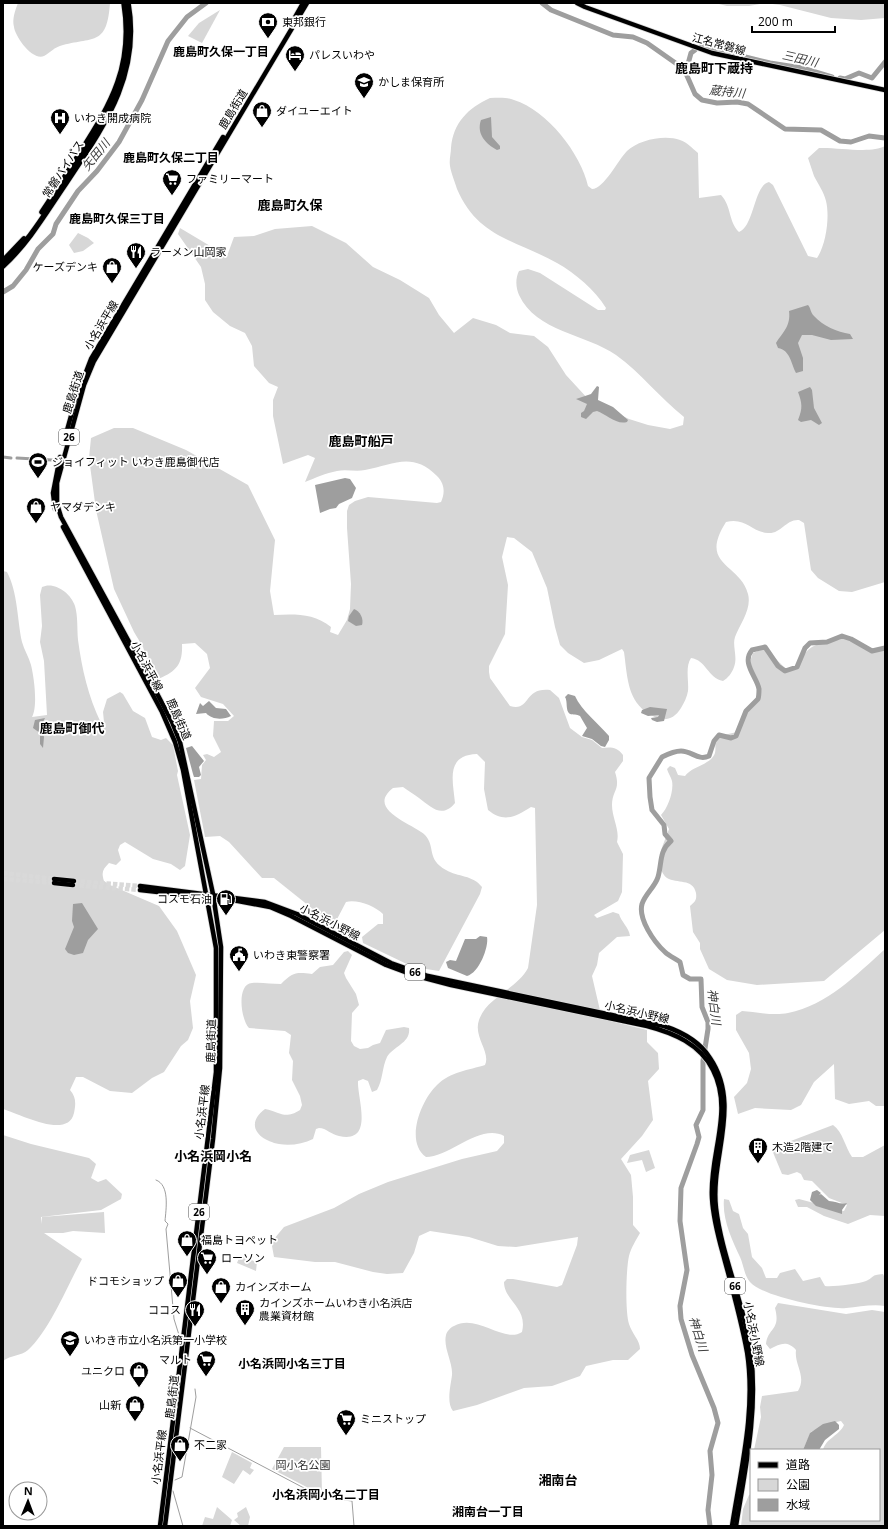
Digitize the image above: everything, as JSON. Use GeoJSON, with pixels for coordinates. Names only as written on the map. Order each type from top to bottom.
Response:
{"type":"FeatureCollection","features":[{"type":"Feature","properties":{"kind":"highway","name":"常磐バイパス"},"geometry":{"type":"LineString","coordinates":[[3,261],[24,239],[45,208],[100,122],[116,91],[123,67],[127,39],[124,3]]}},
{"type":"Feature","properties":{"kind":"highway","name":"常磐バイパス"},"geometry":{"type":"LineString","coordinates":[[3,266],[27,241],[48,210],[103,126],[120,93],[127,68],[131,39],[128,3]]}},
{"type":"Feature","properties":{"kind":"main road","name":"小名浜平線"},"geometry":{"type":"LineString","coordinates":[[160,1526],[215,1078],[216,948],[183,770],[175,742],[162,712],[60,521],[54,505],[53,488],[76,398],[91,359],[303,3]]}},
{"type":"Feature","properties":{"kind":"main road","name":"鹿島街道"},"geometry":{"type":"LineString","coordinates":[[165,1526],[219,1090],[221,947],[213,897],[180,742],[172,722],[153,685],[61,517],[57,504],[57,483],[78,405],[87,376],[94,361],[307,3]]}},
{"type":"Feature","properties":{"kind":"main road","name":"江名常磐線"},"geometry":{"type":"LineString","coordinates":[[577,3],[591,10],[712,53],[885,90]]}},
{"type":"Feature","properties":{"kind":"main road"},"geometry":{"type":"LineString","coordinates":[[54,881],[74,883]]}},
{"type":"Feature","properties":{"kind":"main road","name":"小名浜小野線"},"geometry":{"type":"LineString","coordinates":[[140,888],[213,897],[256,900],[281,907],[391,963],[428,976],[649,1022],[670,1028],[703,1052],[717,1070],[724,1090],[725,1113],[715,1182],[716,1209],[744,1319],[751,1354],[753,1376],[751,1428],[736,1526]]}},
{"type":"Feature","properties":{"kind":"main road","name":"小名浜小野線"},"geometry":{"type":"LineString","coordinates":[[703,1052],[713,1068],[721,1097],[721,1116],[712,1176],[712,1205],[742,1329],[749,1370],[748,1422],[732,1526]]}},
{"type":"Feature","properties":{"kind":"green space"},"geometry":{"type":"Polygon","coordinates":[[[18,3],[110,3],[106,26],[102,33],[97,37],[60,46],[44,56],[39,57],[34,55],[25,47],[15,31],[13,24],[18,3]]]}},
{"type":"Feature","properties":{"kind":"green space"},"geometry":{"type":"Polygon","coordinates":[[[715,3],[765,3],[749,6],[727,6],[715,3]]]}},
{"type":"Feature","properties":{"kind":"green space"},"geometry":{"type":"Polygon","coordinates":[[[765,3],[885,3],[885,18],[861,20],[831,18],[780,5],[765,3]]]}},
{"type":"Feature","properties":{"kind":"green space"},"geometry":{"type":"Polygon","coordinates":[[[220,10],[202,43],[188,36],[199,23],[220,10]]]}},
{"type":"Feature","properties":{"kind":"green space"},"geometry":{"type":"Polygon","coordinates":[[[490,98],[511,99],[526,105],[550,123],[570,147],[578,160],[588,186],[592,189],[597,188],[606,179],[623,155],[632,147],[652,139],[674,138],[683,141],[698,153],[699,198],[721,195],[727,204],[733,223],[739,232],[744,229],[748,222],[760,190],[769,182],[773,185],[808,256],[817,258],[823,246],[828,215],[824,194],[814,176],[808,158],[819,148],[871,150],[885,146],[885,582],[852,592],[839,591],[818,578],[811,570],[804,523],[799,520],[790,522],[773,533],[762,532],[739,521],[726,522],[719,536],[716,547],[719,556],[724,563],[744,584],[749,600],[747,611],[734,640],[734,667],[730,675],[723,681],[714,676],[696,659],[691,658],[688,666],[688,691],[681,708],[673,717],[669,719],[659,719],[639,706],[631,692],[624,652],[622,649],[599,660],[584,663],[568,653],[560,645],[547,588],[532,552],[514,538],[507,537],[502,557],[508,585],[505,634],[489,666],[490,678],[510,706],[521,706],[535,692],[550,690],[559,698],[570,728],[582,737],[592,740],[602,748],[614,748],[623,755],[623,761],[615,772],[617,786],[612,800],[613,815],[618,837],[617,842],[623,854],[622,892],[618,901],[594,915],[597,918],[613,912],[619,914],[630,936],[617,937],[599,953],[597,965],[592,976],[602,1019],[647,1030],[647,1042],[658,1053],[659,1069],[648,1081],[653,1120],[642,1136],[621,1159],[631,1175],[633,1225],[640,1233],[629,1256],[626,1290],[629,1324],[639,1343],[640,1349],[628,1360],[613,1360],[586,1366],[580,1376],[552,1386],[524,1388],[477,1405],[453,1411],[449,1398],[452,1370],[445,1340],[450,1328],[463,1323],[472,1323],[507,1334],[515,1335],[522,1332],[522,1316],[505,1289],[504,1282],[507,1279],[513,1279],[557,1287],[562,1285],[577,1245],[578,1237],[516,1247],[498,1246],[469,1237],[430,1231],[419,1236],[414,1253],[403,1273],[387,1274],[335,1262],[315,1262],[274,1257],[272,1246],[274,1239],[284,1227],[334,1208],[359,1194],[388,1182],[462,1159],[497,1151],[504,1143],[504,1136],[495,1133],[485,1134],[475,1137],[435,1156],[426,1157],[420,1150],[416,1141],[416,1131],[421,1110],[431,1091],[437,1085],[454,1074],[485,1065],[486,1055],[478,1032],[479,1020],[488,1005],[523,976],[528,968],[537,905],[535,808],[531,807],[520,814],[510,817],[499,816],[488,810],[484,789],[485,762],[477,754],[467,755],[455,764],[453,771],[453,786],[455,803],[446,810],[441,811],[432,808],[403,787],[393,788],[386,796],[385,803],[388,810],[394,816],[425,835],[430,844],[433,857],[440,866],[446,870],[474,880],[482,887],[480,894],[439,971],[413,967],[363,943],[362,937],[378,924],[383,924],[383,914],[375,908],[360,902],[346,902],[335,923],[319,914],[274,878],[262,878],[229,842],[220,836],[205,837],[194,780],[201,779],[202,765],[206,760],[203,755],[207,754],[214,757],[221,752],[213,736],[214,721],[228,721],[234,716],[223,704],[201,697],[195,688],[210,668],[207,654],[195,643],[182,644],[181,658],[173,671],[156,680],[153,678],[143,647],[134,632],[114,589],[96,510],[89,458],[91,438],[114,428],[133,428],[186,450],[248,485],[275,540],[270,591],[274,615],[304,615],[318,619],[331,627],[330,632],[338,635],[347,620],[350,609],[351,584],[347,528],[347,511],[349,505],[355,501],[368,497],[437,503],[441,502],[444,492],[440,479],[428,468],[411,462],[393,463],[362,471],[337,471],[305,482],[315,458],[308,455],[283,464],[273,416],[273,400],[278,387],[269,383],[254,366],[252,346],[245,333],[230,326],[213,312],[205,300],[205,284],[201,267],[178,234],[180,228],[227,256],[234,237],[254,236],[275,229],[312,226],[346,243],[373,267],[400,280],[429,298],[439,315],[454,333],[473,318],[496,325],[510,333],[534,336],[548,347],[566,375],[589,400],[629,419],[648,425],[670,429],[683,425],[684,417],[625,362],[604,348],[549,325],[537,317],[527,307],[519,295],[516,280],[519,271],[528,269],[540,273],[598,310],[605,310],[606,308],[590,288],[571,272],[542,255],[500,236],[487,228],[476,218],[466,205],[457,189],[450,164],[452,139],[458,124],[463,117],[482,102],[490,98]]]}},
{"type":"Feature","properties":{"kind":"green space"},"geometry":{"type":"Polygon","coordinates":[[[78,233],[94,243],[83,251],[74,253],[69,245],[78,233]]]}},
{"type":"Feature","properties":{"kind":"green space"},"geometry":{"type":"Polygon","coordinates":[[[3,571],[7,572],[11,580],[17,606],[22,642],[32,670],[35,706],[32,717],[47,715],[44,661],[40,642],[42,626],[40,595],[42,587],[52,586],[62,589],[70,597],[75,606],[81,661],[92,703],[101,723],[104,722],[103,712],[107,699],[120,692],[123,694],[133,711],[145,718],[152,737],[161,740],[166,738],[173,745],[178,771],[177,775],[190,835],[185,866],[180,870],[171,864],[153,859],[125,842],[120,845],[118,850],[121,860],[116,865],[109,863],[104,869],[103,873],[104,881],[110,885],[159,906],[177,931],[196,975],[190,1001],[193,1028],[188,1040],[181,1046],[164,1072],[152,1078],[132,1093],[110,1091],[83,1077],[76,1077],[70,1090],[75,1100],[74,1113],[70,1121],[63,1124],[53,1125],[31,1120],[3,1109],[3,571]]]}},
{"type":"Feature","properties":{"kind":"green space"},"geometry":{"type":"Polygon","coordinates":[[[848,637],[870,649],[885,650],[885,930],[824,981],[757,985],[727,980],[709,969],[700,949],[700,943],[693,932],[690,906],[696,899],[694,888],[688,883],[667,878],[660,868],[660,853],[669,829],[661,815],[668,804],[672,790],[672,781],[667,769],[670,766],[675,768],[678,775],[685,776],[713,757],[715,753],[715,737],[737,732],[743,714],[758,700],[761,692],[752,673],[751,658],[753,653],[763,649],[788,670],[795,666],[815,645],[848,637]]]}},
{"type":"Feature","properties":{"kind":"green space"},"geometry":{"type":"Polygon","coordinates":[[[885,949],[885,1106],[876,1106],[869,1101],[849,1104],[835,1099],[834,1064],[814,1082],[801,1105],[791,1110],[755,1108],[738,1114],[734,1097],[747,1083],[751,1069],[749,1053],[736,1030],[736,1015],[742,1011],[783,1014],[802,1009],[816,1003],[841,988],[885,949]]]}},
{"type":"Feature","properties":{"kind":"green space"},"geometry":{"type":"Polygon","coordinates":[[[348,951],[352,955],[344,973],[356,994],[359,1005],[352,1013],[351,1041],[354,1046],[360,1049],[368,1048],[380,1043],[386,1030],[404,1027],[409,1028],[409,1033],[405,1041],[387,1057],[377,1090],[372,1092],[368,1081],[363,1079],[358,1081],[362,1118],[361,1127],[357,1133],[350,1137],[339,1136],[319,1128],[316,1129],[313,1139],[305,1142],[288,1145],[272,1142],[265,1139],[257,1131],[255,1126],[259,1115],[265,1109],[286,1115],[295,1113],[300,1110],[302,1105],[300,1096],[292,1080],[293,1061],[289,1053],[291,1035],[285,1031],[249,1028],[246,1024],[242,1011],[242,996],[244,989],[247,985],[252,983],[281,984],[295,974],[312,974],[320,967],[333,965],[344,952],[348,951]]]}},
{"type":"Feature","properties":{"kind":"green space"},"geometry":{"type":"Polygon","coordinates":[[[833,1125],[842,1136],[852,1157],[863,1157],[885,1145],[885,1216],[870,1215],[848,1224],[824,1216],[807,1207],[798,1207],[795,1200],[799,1199],[844,1211],[847,1205],[829,1198],[812,1181],[804,1180],[801,1174],[797,1172],[788,1175],[782,1174],[772,1150],[775,1147],[833,1125]]]}},
{"type":"Feature","properties":{"kind":"green space"},"geometry":{"type":"Polygon","coordinates":[[[3,1135],[31,1144],[89,1158],[96,1164],[91,1178],[98,1182],[106,1179],[122,1194],[121,1199],[101,1210],[41,1217],[42,1224],[42,1217],[104,1212],[105,1233],[73,1231],[63,1233],[44,1233],[82,1259],[51,1320],[36,1342],[25,1352],[3,1361],[3,1135]]]}},
{"type":"Feature","properties":{"kind":"green space"},"geometry":{"type":"Polygon","coordinates":[[[649,1150],[655,1168],[646,1172],[642,1160],[627,1163],[630,1155],[649,1150]]]}},
{"type":"Feature","properties":{"kind":"green space"},"geometry":{"type":"Polygon","coordinates":[[[724,1199],[729,1200],[733,1211],[739,1214],[743,1228],[748,1234],[752,1257],[762,1268],[766,1278],[777,1278],[780,1273],[795,1269],[803,1281],[820,1277],[825,1286],[834,1286],[862,1282],[879,1274],[883,1274],[885,1278],[885,1306],[870,1305],[846,1308],[825,1307],[780,1297],[757,1287],[750,1282],[746,1276],[731,1236],[726,1222],[724,1199]]]}},
{"type":"Feature","properties":{"kind":"green space"},"geometry":{"type":"Polygon","coordinates":[[[243,1257],[257,1262],[256,1271],[237,1263],[239,1258],[243,1257]]]}},
{"type":"Feature","properties":{"kind":"green space"},"geometry":{"type":"Polygon","coordinates":[[[778,1303],[846,1314],[872,1310],[885,1312],[885,1526],[741,1526],[743,1509],[750,1494],[750,1521],[880,1521],[880,1449],[824,1449],[827,1443],[842,1429],[844,1425],[841,1421],[827,1424],[811,1432],[803,1449],[754,1449],[761,1417],[760,1407],[762,1396],[798,1391],[801,1380],[796,1350],[790,1345],[786,1344],[780,1344],[770,1349],[766,1344],[769,1334],[776,1321],[775,1308],[778,1303]]]}},
{"type":"Feature","properties":{"kind":"green space","name":"岡小名公園"},"geometry":{"type":"Polygon","coordinates":[[[284,1447],[321,1447],[322,1495],[272,1469],[284,1447]]]}},
{"type":"Feature","properties":{"kind":"green space"},"geometry":{"type":"Polygon","coordinates":[[[232,1452],[252,1463],[250,1468],[254,1470],[250,1475],[243,1470],[234,1484],[222,1477],[232,1452]]]}},
{"type":"Feature","properties":{"kind":"green space"},"geometry":{"type":"Polygon","coordinates":[[[217,1507],[232,1520],[230,1526],[202,1526],[205,1517],[213,1519],[217,1507]]]}},
{"type":"Feature","properties":{"kind":"green space"},"geometry":{"type":"Polygon","coordinates":[[[246,1507],[250,1517],[248,1526],[241,1526],[234,1520],[238,1517],[237,1513],[246,1507]]]}},
{"type":"Feature","properties":{"kind":"water"},"geometry":{"type":"Polygon","coordinates":[[[491,117],[492,137],[500,146],[500,149],[497,150],[486,142],[480,130],[481,120],[491,117]]]}},
{"type":"Feature","properties":{"kind":"water"},"geometry":{"type":"Polygon","coordinates":[[[808,305],[813,315],[818,320],[835,330],[850,334],[853,339],[831,340],[812,335],[802,335],[798,343],[803,358],[803,371],[796,373],[788,354],[782,349],[778,348],[776,343],[788,325],[789,311],[808,305]]]}},
{"type":"Feature","properties":{"kind":"water"},"geometry":{"type":"Polygon","coordinates":[[[597,386],[599,387],[598,400],[613,407],[628,420],[627,422],[623,423],[615,421],[597,411],[593,412],[586,419],[581,417],[581,413],[584,411],[587,404],[576,399],[591,394],[597,386]]]}},
{"type":"Feature","properties":{"kind":"water"},"geometry":{"type":"Polygon","coordinates":[[[810,387],[812,390],[814,408],[822,423],[819,425],[811,420],[801,422],[798,420],[801,412],[801,406],[798,392],[810,387]]]}},
{"type":"Feature","properties":{"kind":"water"},"geometry":{"type":"Polygon","coordinates":[[[345,478],[350,479],[356,488],[352,498],[339,504],[336,508],[320,513],[315,485],[345,478]]]}},
{"type":"Feature","properties":{"kind":"water"},"geometry":{"type":"Polygon","coordinates":[[[354,609],[361,616],[362,625],[356,626],[348,621],[349,616],[354,609]]]}},
{"type":"Feature","properties":{"kind":"water"},"geometry":{"type":"Polygon","coordinates":[[[568,694],[575,696],[586,712],[609,736],[609,740],[605,747],[601,746],[592,739],[582,736],[587,728],[580,716],[568,713],[565,697],[568,694]]]}},
{"type":"Feature","properties":{"kind":"water"},"geometry":{"type":"Polygon","coordinates":[[[209,701],[216,708],[226,709],[231,716],[218,719],[211,717],[206,713],[196,714],[200,703],[203,706],[209,701]]]}},
{"type":"Feature","properties":{"kind":"water"},"geometry":{"type":"Polygon","coordinates":[[[650,707],[667,709],[664,721],[657,722],[652,720],[651,718],[658,717],[659,715],[648,716],[641,713],[642,710],[650,707]]]}},
{"type":"Feature","properties":{"kind":"water"},"geometry":{"type":"Polygon","coordinates":[[[45,718],[41,726],[44,737],[43,748],[40,744],[40,733],[33,728],[35,720],[45,718]]]}},
{"type":"Feature","properties":{"kind":"water"},"geometry":{"type":"Polygon","coordinates":[[[192,746],[204,761],[199,767],[201,775],[199,777],[194,777],[186,748],[192,746]]]}},
{"type":"Feature","properties":{"kind":"water"},"geometry":{"type":"Polygon","coordinates":[[[82,903],[98,929],[88,940],[83,953],[74,955],[68,953],[65,949],[74,927],[72,921],[73,904],[82,903]]]}},
{"type":"Feature","properties":{"kind":"water"},"geometry":{"type":"Polygon","coordinates":[[[480,936],[487,937],[485,953],[479,965],[471,974],[467,976],[448,968],[446,962],[450,960],[456,961],[465,939],[476,939],[480,936]]]}},
{"type":"Feature","properties":{"kind":"water"},"geometry":{"type":"Polygon","coordinates":[[[817,1190],[821,1193],[819,1195],[821,1194],[829,1201],[842,1204],[847,1203],[842,1210],[842,1214],[816,1206],[810,1200],[812,1192],[817,1190]]]}},
{"type":"Feature","properties":{"kind":"water"},"geometry":{"type":"Polygon","coordinates":[[[835,1421],[839,1425],[839,1429],[825,1440],[820,1449],[803,1449],[810,1433],[823,1424],[835,1421]]]}},
{"type":"Feature","properties":{"kind":"waterway","name":"矢田川"},"geometry":{"type":"LineString","coordinates":[[3,292],[13,286],[26,270],[38,249],[53,234],[56,224],[78,191],[97,171],[119,142],[142,100],[168,41],[187,17],[206,3]]}},
{"type":"Feature","properties":{"kind":"waterway","name":"蔵持川"},"geometry":{"type":"LineString","coordinates":[[542,3],[551,10],[613,35],[633,37],[647,43],[684,69],[695,94],[702,100],[717,103],[737,102],[748,104],[785,129],[821,130],[840,141],[851,142],[869,136],[885,138]]}},
{"type":"Feature","properties":{"kind":"waterway","name":"三田川"},"geometry":{"type":"LineString","coordinates":[[701,46],[770,63],[802,68],[832,77]]}},
{"type":"Feature","properties":{"kind":"waterway","name":"三田川"},"geometry":{"type":"LineString","coordinates":[[684,69],[688,64],[691,53],[695,50]]}},
{"type":"Feature","properties":{"kind":"waterway","name":"三田川"},"geometry":{"type":"LineString","coordinates":[[840,78],[845,79],[859,73],[872,78],[885,62]]}},
{"type":"Feature","properties":{"kind":"waterway"},"geometry":{"type":"LineString","coordinates":[[3,457],[11,458]]}},
{"type":"Feature","properties":{"kind":"waterway"},"geometry":{"type":"LineString","coordinates":[[17,458],[52,460]]}},
{"type":"Feature","properties":{"kind":"waterway","name":"神白川"},"geometry":{"type":"LineString","coordinates":[[710,1526],[708,1510],[712,1475],[710,1451],[718,1423],[714,1408],[692,1355],[681,1319],[680,1306],[687,1270],[680,1221],[681,1188],[699,1137],[696,1125],[703,1110],[703,1061],[708,1022],[702,1007],[701,979],[690,979],[683,975],[680,962],[667,953],[656,942],[648,930],[642,916],[642,904],[645,897],[657,881],[664,849],[671,841],[665,834],[664,825],[652,810],[649,778],[664,756],[673,752],[681,751],[688,752],[698,757],[709,756],[714,741],[719,735],[731,738],[736,736],[746,711],[759,697],[758,684],[748,660],[752,650],[765,647],[778,666],[785,671],[797,667],[805,648],[810,643],[827,642],[842,636],[851,639],[872,651],[885,648]]}},
{"type":"Feature","properties":{"kind":"waterway"},"geometry":{"type":"LineString","coordinates":[[156,1180],[163,1187],[166,1198],[165,1221],[168,1224],[166,1229],[174,1319],[179,1335]]}},
{"type":"Feature","properties":{"kind":"waterway"},"geometry":{"type":"LineString","coordinates":[[175,1480],[182,1477],[196,1397],[195,1389]]}},
{"type":"Feature","properties":{"kind":"waterway"},"geometry":{"type":"LineString","coordinates":[[190,1428],[321,1497],[352,1501],[354,1526]]}},
{"type":"Feature","properties":{"kind":"waterway"},"geometry":{"type":"LineString","coordinates":[[173,1491],[183,1526]]}},
{"type":"Feature","properties":{"kind":"tunnel"},"geometry":{"type":"LineString","coordinates":[[3,873],[54,879]]}},
{"type":"Feature","properties":{"kind":"tunnel"},"geometry":{"type":"LineString","coordinates":[[3,879],[54,883]]}},
{"type":"Feature","properties":{"kind":"tunnel"},"geometry":{"type":"LineString","coordinates":[[74,881],[140,886]]}},
{"type":"Feature","properties":{"kind":"tunnel"},"geometry":{"type":"LineString","coordinates":[[73,885],[140,890]]}},
{"type":"Feature","properties":{"kind":"place","name":"東邦銀行"},"geometry":{"type":"Point","coordinates":[268,39]}},
{"type":"Feature","properties":{"kind":"place","name":"パレスいわや"},"geometry":{"type":"Point","coordinates":[295,72]}},
{"type":"Feature","properties":{"kind":"place","name":"かしま保育所"},"geometry":{"type":"Point","coordinates":[364,99]}},
{"type":"Feature","properties":{"kind":"place","name":"ダイユーエイト"},"geometry":{"type":"Point","coordinates":[262,128]}},
{"type":"Feature","properties":{"kind":"place","name":"いわき開成病院"},"geometry":{"type":"Point","coordinates":[60,135]}},
{"type":"Feature","properties":{"kind":"place","name":"ファミリーマート"},"geometry":{"type":"Point","coordinates":[172,196]}},
{"type":"Feature","properties":{"kind":"place","name":"ラーメン山岡家"},"geometry":{"type":"Point","coordinates":[136,269]}},
{"type":"Feature","properties":{"kind":"place","name":"ケーズデンキ"},"geometry":{"type":"Point","coordinates":[112,284]}},
{"type":"Feature","properties":{"kind":"place","name":"ジョイフィット いわき鹿島御代店"},"geometry":{"type":"Point","coordinates":[38,479]}},
{"type":"Feature","properties":{"kind":"place","name":"ヤマダデンキ"},"geometry":{"type":"Point","coordinates":[36,524]}},
{"type":"Feature","properties":{"kind":"place","name":"コスモ石油"},"geometry":{"type":"Point","coordinates":[226,916]}},
{"type":"Feature","properties":{"kind":"place","name":"いわき東警察署"},"geometry":{"type":"Point","coordinates":[239,972]}},
{"type":"Feature","properties":{"kind":"place","name":"木造2階建て"},"geometry":{"type":"Point","coordinates":[758,1164]}},
{"type":"Feature","properties":{"kind":"place","name":"福島トヨペット"},"geometry":{"type":"Point","coordinates":[187,1257]}},
{"type":"Feature","properties":{"kind":"place","name":"ローソン"},"geometry":{"type":"Point","coordinates":[207,1275]}},
{"type":"Feature","properties":{"kind":"place","name":"ドコモショップ"},"geometry":{"type":"Point","coordinates":[178,1298]}},
{"type":"Feature","properties":{"kind":"place","name":"カインズホーム"},"geometry":{"type":"Point","coordinates":[221,1304]}},
{"type":"Feature","properties":{"kind":"place","name":"カインズホームいわき小名浜店 農業資材館"},"geometry":{"type":"Point","coordinates":[245,1326]}},
{"type":"Feature","properties":{"kind":"place","name":"ココス"},"geometry":{"type":"Point","coordinates":[195,1327]}},
{"type":"Feature","properties":{"kind":"place","name":"いわき市立小名浜第一小学校"},"geometry":{"type":"Point","coordinates":[70,1357]}},
{"type":"Feature","properties":{"kind":"place","name":"マルト"},"geometry":{"type":"Point","coordinates":[206,1377]}},
{"type":"Feature","properties":{"kind":"place","name":"ユニクロ"},"geometry":{"type":"Point","coordinates":[139,1388]}},
{"type":"Feature","properties":{"kind":"place","name":"山新"},"geometry":{"type":"Point","coordinates":[135,1422]}},
{"type":"Feature","properties":{"kind":"place","name":"ミニストップ"},"geometry":{"type":"Point","coordinates":[346,1436]}},
{"type":"Feature","properties":{"kind":"place","name":"不二家"},"geometry":{"type":"Point","coordinates":[180,1462]}},
{"type":"Feature","properties":{"kind":"district","name":"鹿島町久保一丁目"},"geometry":{"type":"Point","coordinates":[221,52]}},
{"type":"Feature","properties":{"kind":"district","name":"鹿島町下蔵持"},"geometry":{"type":"Point","coordinates":[714,68]}},
{"type":"Feature","properties":{"kind":"district","name":"鹿島町久保二丁目"},"geometry":{"type":"Point","coordinates":[171,158]}},
{"type":"Feature","properties":{"kind":"district","name":"鹿島町久保"},"geometry":{"type":"Point","coordinates":[290,205]}},
{"type":"Feature","properties":{"kind":"district","name":"鹿島町久保三丁目"},"geometry":{"type":"Point","coordinates":[117,219]}},
{"type":"Feature","properties":{"kind":"district","name":"鹿島町船戸"},"geometry":{"type":"Point","coordinates":[361,441]}},
{"type":"Feature","properties":{"kind":"district","name":"鹿島町御代"},"geometry":{"type":"Point","coordinates":[72,728]}},
{"type":"Feature","properties":{"kind":"district","name":"小名浜岡小名"},"geometry":{"type":"Point","coordinates":[213,1156]}},
{"type":"Feature","properties":{"kind":"district","name":"小名浜岡小名三丁目"},"geometry":{"type":"Point","coordinates":[292,1364]}},
{"type":"Feature","properties":{"kind":"district","name":"湘南台"},"geometry":{"type":"Point","coordinates":[558,1480]}},
{"type":"Feature","properties":{"kind":"district","name":"小名浜岡小名二丁目"},"geometry":{"type":"Point","coordinates":[326,1495]}},
{"type":"Feature","properties":{"kind":"district","name":"湘南台一丁目"},"geometry":{"type":"Point","coordinates":[488,1512]}}]}
